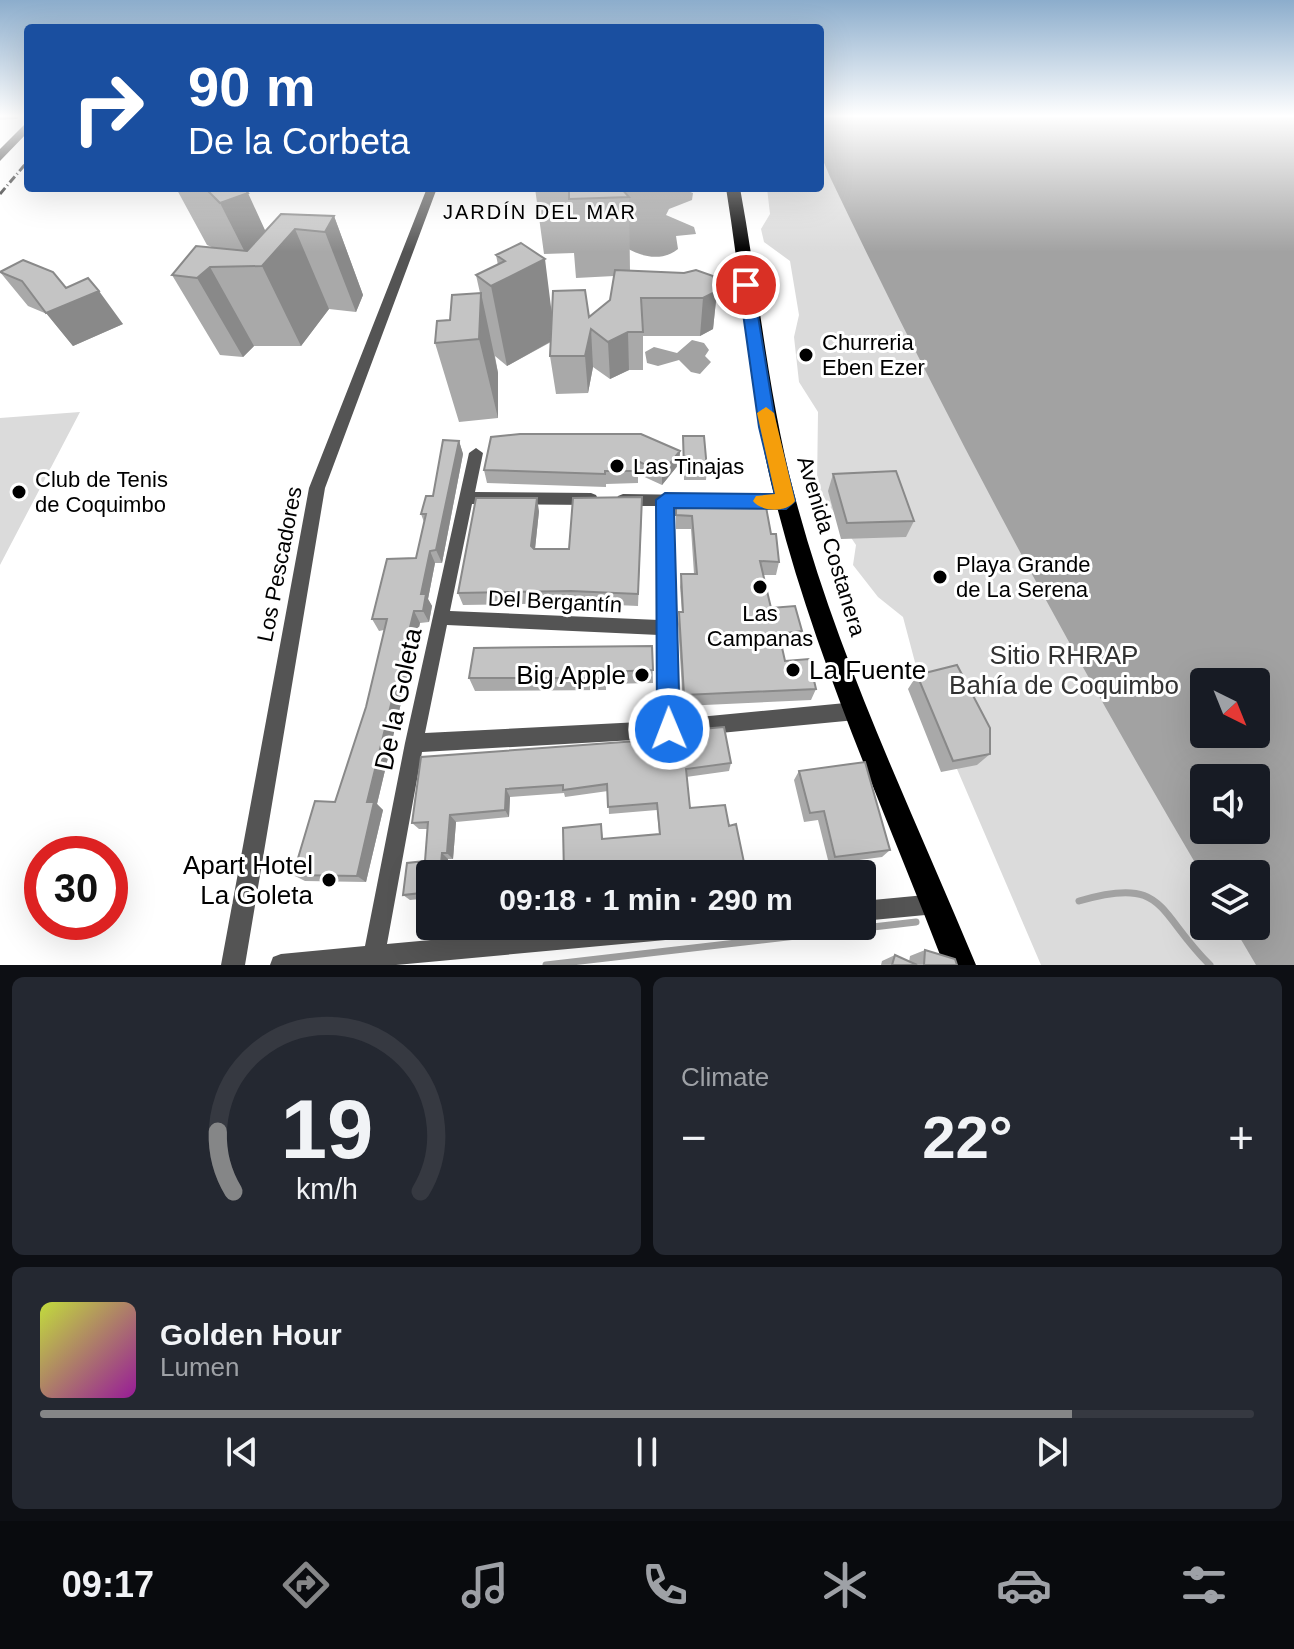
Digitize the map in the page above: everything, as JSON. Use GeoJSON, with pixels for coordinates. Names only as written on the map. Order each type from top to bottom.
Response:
{"type":"FeatureCollection","features":[{"type":"Feature","properties":{"kind":"main road","name":"Avenida Costanera"},"geometry":{"type":"LineString","coordinates":[[734,192],[768,427],[786,501],[856,711],[960,965]]}},
{"type":"Feature","properties":{"kind":"street","name":"Los Pescadores"},"geometry":{"type":"LineString","coordinates":[[233,965],[317,488],[430,192]]}},
{"type":"Feature","properties":{"kind":"street","name":"De la Goleta"},"geometry":{"type":"LineString","coordinates":[[374,956],[414,743],[476,453]]}},
{"type":"Feature","properties":{"kind":"street"},"geometry":{"type":"LineString","coordinates":[[467,498],[786,501]]}},
{"type":"Feature","properties":{"kind":"street"},"geometry":{"type":"LineString","coordinates":[[665,500],[669,729]]}},
{"type":"Feature","properties":{"kind":"street","name":"Del Bergantín"},"geometry":{"type":"LineString","coordinates":[[442,618],[666,628]]}},
{"type":"Feature","properties":{"kind":"street"},"geometry":{"type":"LineString","coordinates":[[414,743],[669,729],[856,711]]}},
{"type":"Feature","properties":{"kind":"street"},"geometry":{"type":"LineString","coordinates":[[876,910],[936,904]]}},
{"type":"Feature","properties":{"kind":"street"},"geometry":{"type":"LineString","coordinates":[[281,965],[547,940]]}},
{"type":"Feature","properties":{"kind":"green space","name":"Sitio RHRAP Bahía de Coquimbo"},"geometry":{"type":"Polygon","coordinates":[[[824,162],[851,162],[1194,668],[1190,668],[1190,748],[1258,748],[1261,764],[1190,764],[1190,844],[1270,844],[1270,819],[1294,965],[1041,965],[921,685],[903,617],[878,597],[853,565],[856,545],[817,487],[818,412],[799,382],[794,337],[799,315],[790,261],[764,242],[761,229],[770,214],[767,192],[824,192],[824,162]]]}},
{"type":"Feature","properties":{"kind":"green space","name":"Club de Tenis de Coquimbo"},"geometry":{"type":"Polygon","coordinates":[[[80,412],[0,565],[0,418],[80,412]]]}},
{"type":"Feature","properties":{"kind":"shaded area"},"geometry":{"type":"Polygon","coordinates":[[[824,162],[1294,162],[1294,965],[1256,965],[1241,940],[1270,940],[1270,860],[1194,860],[1056,619],[873,266],[824,162]]]}},
{"type":"Feature","properties":{"kind":"shaded area"},"geometry":{"type":"Polygon","coordinates":[[[693,193],[692,200],[669,209],[666,215],[694,227],[696,234],[676,236],[678,249],[665,256],[645,255],[625,247],[625,219],[634,208],[621,194],[693,193]]]}},
{"type":"Feature","properties":{"kind":"shaded area"},"geometry":{"type":"Polygon","coordinates":[[[692,340],[704,343],[709,350],[705,356],[711,362],[700,374],[691,372],[679,360],[658,366],[647,363],[645,352],[654,347],[677,353],[692,340]]]}},
{"type":"Feature","properties":{"kind":"building"},"geometry":{"type":"Polygon","coordinates":[[[209,192],[248,193],[220,203],[209,192]]]}},
{"type":"Feature","properties":{"kind":"building"},"geometry":{"type":"Polygon","coordinates":[[[569,192],[625,192],[629,197],[569,199],[569,192]]]}},
{"type":"Feature","properties":{"kind":"building"},"geometry":{"type":"Polygon","coordinates":[[[281,214],[334,216],[325,232],[295,229],[262,266],[210,267],[197,278],[172,275],[196,246],[247,251],[281,214]]]}},
{"type":"Feature","properties":{"kind":"building"},"geometry":{"type":"Polygon","coordinates":[[[521,243],[545,259],[491,286],[476,275],[505,261],[496,255],[521,243]]]}},
{"type":"Feature","properties":{"kind":"building"},"geometry":{"type":"Polygon","coordinates":[[[23,260],[53,272],[66,288],[88,278],[99,291],[46,313],[22,281],[0,272],[23,260]]]}},
{"type":"Feature","properties":{"kind":"building"},"geometry":{"type":"Polygon","coordinates":[[[615,270],[684,273],[696,270],[713,276],[717,291],[703,298],[641,298],[643,332],[628,332],[608,342],[591,329],[585,356],[550,356],[553,291],[585,290],[589,317],[610,300],[615,270]]]}},
{"type":"Feature","properties":{"kind":"building"},"geometry":{"type":"Polygon","coordinates":[[[481,293],[479,339],[435,343],[437,321],[450,320],[452,295],[481,293]]]}},
{"type":"Feature","properties":{"kind":"building"},"geometry":{"type":"Polygon","coordinates":[[[520,434],[641,434],[680,451],[662,473],[638,461],[638,471],[605,471],[605,474],[484,470],[491,437],[520,434]]]}},
{"type":"Feature","properties":{"kind":"building"},"geometry":{"type":"Polygon","coordinates":[[[683,436],[704,436],[707,469],[684,469],[683,436]]]}},
{"type":"Feature","properties":{"kind":"building"},"geometry":{"type":"Polygon","coordinates":[[[443,440],[459,441],[436,550],[430,551],[421,594],[426,594],[423,611],[414,611],[367,802],[374,802],[357,876],[293,875],[315,801],[335,802],[366,707],[387,619],[372,619],[387,559],[416,558],[426,514],[421,514],[426,496],[433,496],[443,440]]]}},
{"type":"Feature","properties":{"kind":"building"},"geometry":{"type":"Polygon","coordinates":[[[896,471],[914,521],[847,523],[833,474],[896,471]]]}},
{"type":"Feature","properties":{"kind":"building"},"geometry":{"type":"Polygon","coordinates":[[[676,496],[764,496],[771,534],[776,534],[779,562],[760,561],[771,608],[795,606],[802,631],[779,634],[785,661],[809,659],[816,689],[684,695],[679,612],[683,612],[681,574],[697,574],[692,516],[676,515],[676,496]]]}},
{"type":"Feature","properties":{"kind":"building"},"geometry":{"type":"Polygon","coordinates":[[[642,497],[638,594],[571,591],[458,593],[476,498],[537,498],[531,546],[534,549],[569,549],[573,498],[642,497]]]}},
{"type":"Feature","properties":{"kind":"building"},"geometry":{"type":"Polygon","coordinates":[[[652,646],[653,670],[605,672],[605,678],[469,678],[474,648],[652,646]]]}},
{"type":"Feature","properties":{"kind":"building"},"geometry":{"type":"Polygon","coordinates":[[[957,665],[990,728],[990,754],[953,761],[917,675],[957,665]]]}},
{"type":"Feature","properties":{"kind":"building"},"geometry":{"type":"Polygon","coordinates":[[[724,727],[731,763],[686,769],[690,808],[725,805],[729,826],[736,824],[744,860],[564,860],[563,828],[601,824],[602,839],[660,834],[657,803],[608,807],[607,784],[563,790],[563,785],[506,789],[505,810],[450,815],[447,853],[442,853],[441,860],[425,860],[428,822],[412,823],[421,757],[651,740],[690,736],[689,730],[724,727]]]}},
{"type":"Feature","properties":{"kind":"building"},"geometry":{"type":"Polygon","coordinates":[[[865,762],[890,850],[835,857],[824,811],[810,813],[799,771],[865,762]]]}},
{"type":"Feature","properties":{"kind":"building"},"geometry":{"type":"Polygon","coordinates":[[[416,862],[416,894],[403,895],[407,863],[416,862]]]}},
{"type":"Feature","properties":{"kind":"building"},"geometry":{"type":"Polygon","coordinates":[[[925,950],[955,959],[957,965],[924,965],[925,950]]]}},
{"type":"Feature","properties":{"kind":"building"},"geometry":{"type":"Polygon","coordinates":[[[895,955],[917,965],[892,965],[895,955]]]}},
{"type":"Feature","properties":{"kind":"waterway"},"geometry":{"type":"LineString","coordinates":[[1079,901],[1108,894],[1145,896],[1157,903],[1210,965]]}},
{"type":"Feature","properties":{"kind":"waterway"},"geometry":{"type":"LineString","coordinates":[[546,965],[916,922]]}},
{"type":"Feature","properties":{"kind":"railway"},"geometry":{"type":"LineString","coordinates":[[0,194],[24,166]]}},
{"type":"Feature","properties":{"kind":"slow traffic"},"geometry":{"type":"LineString","coordinates":[[762,501],[786,501],[766,413]]}},
{"type":"Feature","properties":{"kind":"place","name":"Churreria Eben Ezer"},"geometry":{"type":"Point","coordinates":[806,355]}},
{"type":"Feature","properties":{"kind":"place","name":"Las Tinajas"},"geometry":{"type":"Point","coordinates":[617,466]}},
{"type":"Feature","properties":{"kind":"place","name":"Club de Tenis de Coquimbo"},"geometry":{"type":"Point","coordinates":[19,492]}},
{"type":"Feature","properties":{"kind":"place","name":"Playa Grande de La Serena"},"geometry":{"type":"Point","coordinates":[940,577]}},
{"type":"Feature","properties":{"kind":"place","name":"Las Campanas"},"geometry":{"type":"Point","coordinates":[760,587]}},
{"type":"Feature","properties":{"kind":"place","name":"La Fuente"},"geometry":{"type":"Point","coordinates":[793,670]}},
{"type":"Feature","properties":{"kind":"place","name":"Big Apple"},"geometry":{"type":"Point","coordinates":[642,675]}},
{"type":"Feature","properties":{"kind":"place","name":"Apart Hotel La Goleta"},"geometry":{"type":"Point","coordinates":[329,880]}},
{"type":"Feature","properties":{"kind":"district","name":"JARDÍN DEL MAR"},"geometry":{"type":"Point","coordinates":[540,212]}},
{"type":"Feature","properties":{"kind":"route"},"geometry":{"type":"LineString","coordinates":[[669,729],[665,500],[786,501],[768,427],[746,285]]}}]}
